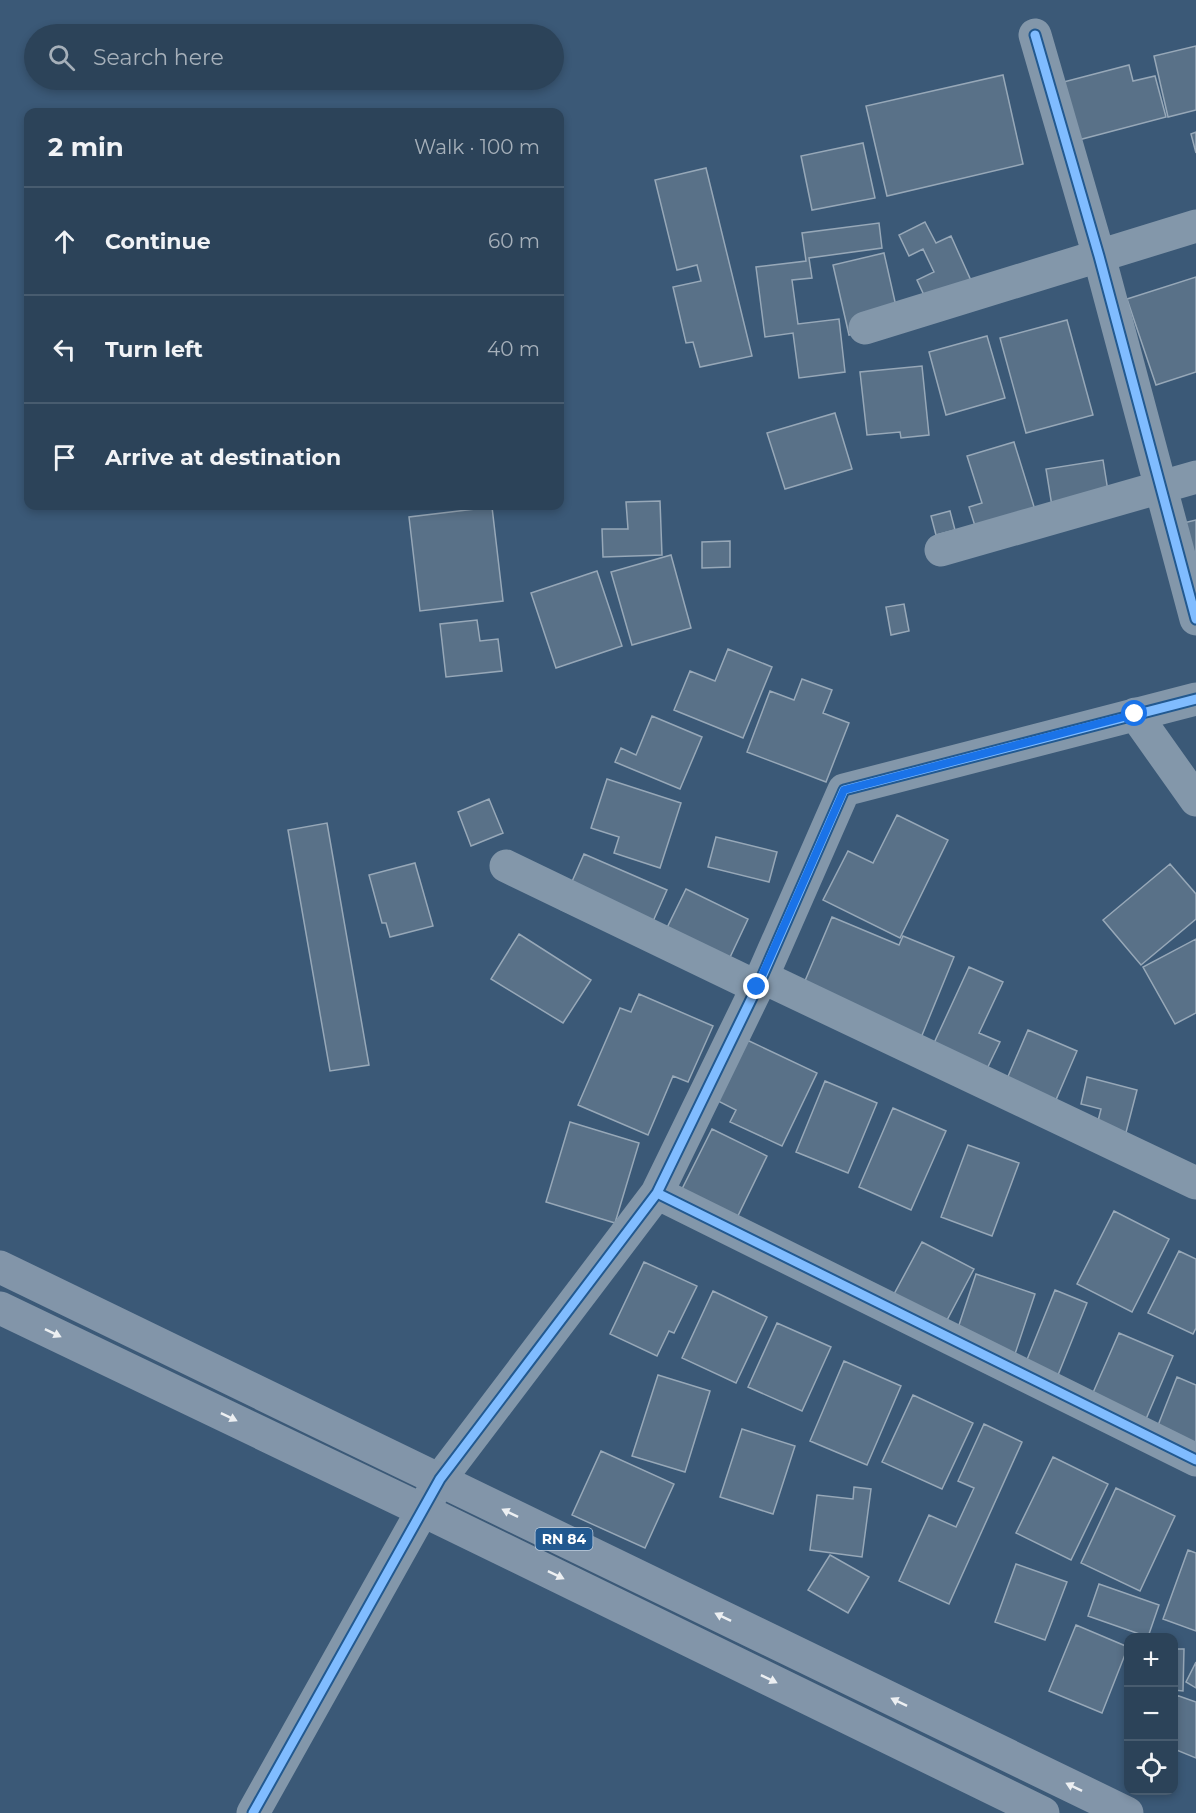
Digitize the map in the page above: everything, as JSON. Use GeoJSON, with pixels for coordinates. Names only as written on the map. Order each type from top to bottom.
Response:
{"type":"FeatureCollection","features":[{"type":"Feature","properties":{"kind":"main road","name":"RN 84"},"geometry":{"type":"LineString","coordinates":[[0,1267],[1127,1813]]}},
{"type":"Feature","properties":{"kind":"main road","name":"RN 84"},"geometry":{"type":"LineString","coordinates":[[0,1308],[422,1510],[1043,1813]]}},
{"type":"Feature","properties":{"kind":"street"},"geometry":{"type":"LineString","coordinates":[[1035,35],[1098,256],[1196,619]]}},
{"type":"Feature","properties":{"kind":"street"},"geometry":{"type":"LineString","coordinates":[[865,328],[1196,226]]}},
{"type":"Feature","properties":{"kind":"street"},"geometry":{"type":"LineString","coordinates":[[941,550],[1196,477]]}},
{"type":"Feature","properties":{"kind":"street"},"geometry":{"type":"LineString","coordinates":[[254,1813],[440,1479],[657,1193],[759,982],[844,790],[1196,699]]}},
{"type":"Feature","properties":{"kind":"street"},"geometry":{"type":"LineString","coordinates":[[1135,714],[1196,800]]}},
{"type":"Feature","properties":{"kind":"street"},"geometry":{"type":"LineString","coordinates":[[506,866],[1196,1183]]}},
{"type":"Feature","properties":{"kind":"street"},"geometry":{"type":"LineString","coordinates":[[657,1193],[1196,1460]]}},
{"type":"Feature","properties":{"kind":"building"},"geometry":{"type":"Polygon","coordinates":[[[1196,46],[1196,110],[1168,117],[1154,56],[1196,46]]]}},
{"type":"Feature","properties":{"kind":"building"},"geometry":{"type":"Polygon","coordinates":[[[1129,65],[1133,81],[1155,76],[1166,117],[1067,143],[1052,85],[1129,65]]]}},
{"type":"Feature","properties":{"kind":"building"},"geometry":{"type":"Polygon","coordinates":[[[1003,75],[1023,164],[887,196],[866,106],[1003,75]]]}},
{"type":"Feature","properties":{"kind":"building"},"geometry":{"type":"Polygon","coordinates":[[[1196,132],[1196,153],[1191,134],[1196,132]]]}},
{"type":"Feature","properties":{"kind":"building"},"geometry":{"type":"Polygon","coordinates":[[[863,143],[875,198],[812,210],[801,156],[863,143]]]}},
{"type":"Feature","properties":{"kind":"building"},"geometry":{"type":"Polygon","coordinates":[[[706,168],[752,356],[700,367],[693,342],[686,343],[673,287],[701,281],[697,265],[677,270],[655,180],[706,168]]]}},
{"type":"Feature","properties":{"kind":"building"},"geometry":{"type":"Polygon","coordinates":[[[925,222],[936,243],[951,236],[973,285],[929,306],[917,280],[934,272],[923,249],[909,256],[899,235],[925,222]]]}},
{"type":"Feature","properties":{"kind":"building"},"geometry":{"type":"Polygon","coordinates":[[[879,223],[882,248],[809,258],[812,278],[792,280],[798,324],[839,319],[845,372],[799,378],[793,333],[765,337],[756,267],[806,261],[802,233],[879,223]]]}},
{"type":"Feature","properties":{"kind":"building"},"geometry":{"type":"Polygon","coordinates":[[[884,253],[900,324],[849,335],[833,265],[884,253]]]}},
{"type":"Feature","properties":{"kind":"building"},"geometry":{"type":"Polygon","coordinates":[[[1196,277],[1196,372],[1156,385],[1127,299],[1196,277]]]}},
{"type":"Feature","properties":{"kind":"building"},"geometry":{"type":"Polygon","coordinates":[[[1067,320],[1093,415],[1026,433],[1000,338],[1067,320]]]}},
{"type":"Feature","properties":{"kind":"building"},"geometry":{"type":"Polygon","coordinates":[[[987,336],[1005,398],[946,415],[929,352],[987,336]]]}},
{"type":"Feature","properties":{"kind":"building"},"geometry":{"type":"Polygon","coordinates":[[[922,366],[929,435],[901,438],[900,432],[867,435],[860,372],[922,366]]]}},
{"type":"Feature","properties":{"kind":"building"},"geometry":{"type":"Polygon","coordinates":[[[835,413],[852,469],[785,489],[767,433],[835,413]]]}},
{"type":"Feature","properties":{"kind":"building"},"geometry":{"type":"Polygon","coordinates":[[[1014,442],[1040,526],[981,545],[969,507],[982,503],[967,456],[1014,442]]]}},
{"type":"Feature","properties":{"kind":"building"},"geometry":{"type":"Polygon","coordinates":[[[1103,460],[1112,516],[1055,525],[1046,469],[1103,460]]]}},
{"type":"Feature","properties":{"kind":"building"},"geometry":{"type":"Polygon","coordinates":[[[660,501],[662,555],[603,557],[602,529],[628,529],[626,502],[660,501]]]}},
{"type":"Feature","properties":{"kind":"building"},"geometry":{"type":"Polygon","coordinates":[[[467,510],[492,510],[503,601],[420,611],[409,517],[467,510]]]}},
{"type":"Feature","properties":{"kind":"building"},"geometry":{"type":"Polygon","coordinates":[[[950,511],[955,530],[936,535],[931,516],[950,511]]]}},
{"type":"Feature","properties":{"kind":"building"},"geometry":{"type":"Polygon","coordinates":[[[1196,520],[1196,568],[1175,525],[1196,520]]]}},
{"type":"Feature","properties":{"kind":"building"},"geometry":{"type":"Polygon","coordinates":[[[730,541],[730,567],[702,568],[702,542],[730,541]]]}},
{"type":"Feature","properties":{"kind":"building"},"geometry":{"type":"Polygon","coordinates":[[[671,555],[691,628],[632,645],[611,572],[671,555]]]}},
{"type":"Feature","properties":{"kind":"building"},"geometry":{"type":"Polygon","coordinates":[[[597,571],[622,646],[556,668],[531,593],[597,571]]]}},
{"type":"Feature","properties":{"kind":"building"},"geometry":{"type":"Polygon","coordinates":[[[904,604],[909,631],[891,635],[886,607],[904,604]]]}},
{"type":"Feature","properties":{"kind":"building"},"geometry":{"type":"Polygon","coordinates":[[[477,620],[480,641],[498,639],[502,671],[446,677],[440,624],[477,620]]]}},
{"type":"Feature","properties":{"kind":"building"},"geometry":{"type":"Polygon","coordinates":[[[728,649],[772,667],[743,738],[674,710],[690,671],[715,681],[728,649]]]}},
{"type":"Feature","properties":{"kind":"building"},"geometry":{"type":"Polygon","coordinates":[[[802,679],[832,690],[823,713],[849,723],[826,782],[747,752],[770,691],[794,700],[802,679]]]}},
{"type":"Feature","properties":{"kind":"building"},"geometry":{"type":"Polygon","coordinates":[[[652,716],[702,737],[680,789],[615,762],[621,748],[636,755],[652,716]]]}},
{"type":"Feature","properties":{"kind":"building"},"geometry":{"type":"Polygon","coordinates":[[[607,779],[681,803],[660,868],[614,853],[619,837],[591,828],[607,779]]]}},
{"type":"Feature","properties":{"kind":"building"},"geometry":{"type":"Polygon","coordinates":[[[489,799],[503,833],[471,846],[458,812],[489,799]]]}},
{"type":"Feature","properties":{"kind":"building"},"geometry":{"type":"Polygon","coordinates":[[[897,815],[948,840],[900,938],[823,900],[848,851],[873,863],[897,815]]]}},
{"type":"Feature","properties":{"kind":"building"},"geometry":{"type":"Polygon","coordinates":[[[327,823],[369,1065],[330,1071],[288,830],[327,823]]]}},
{"type":"Feature","properties":{"kind":"building"},"geometry":{"type":"Polygon","coordinates":[[[716,837],[777,852],[769,882],[708,867],[716,837]]]}},
{"type":"Feature","properties":{"kind":"building"},"geometry":{"type":"Polygon","coordinates":[[[584,854],[667,890],[642,946],[560,909],[584,854]]]}},
{"type":"Feature","properties":{"kind":"building"},"geometry":{"type":"Polygon","coordinates":[[[415,863],[433,926],[390,937],[386,923],[382,923],[369,875],[415,863]]]}},
{"type":"Feature","properties":{"kind":"building"},"geometry":{"type":"Polygon","coordinates":[[[1170,864],[1196,894],[1196,919],[1141,965],[1103,920],[1170,864]]]}},
{"type":"Feature","properties":{"kind":"building"},"geometry":{"type":"Polygon","coordinates":[[[686,889],[748,919],[724,970],[661,940],[686,889]]]}},
{"type":"Feature","properties":{"kind":"building"},"geometry":{"type":"Polygon","coordinates":[[[832,917],[899,945],[903,936],[954,957],[918,1045],[799,995],[832,917]]]}},
{"type":"Feature","properties":{"kind":"building"},"geometry":{"type":"Polygon","coordinates":[[[519,934],[591,980],[563,1023],[491,979],[519,934]]]}},
{"type":"Feature","properties":{"kind":"building"},"geometry":{"type":"Polygon","coordinates":[[[1196,939],[1196,1013],[1175,1024],[1143,967],[1196,939]]]}},
{"type":"Feature","properties":{"kind":"building"},"geometry":{"type":"Polygon","coordinates":[[[969,967],[1003,982],[979,1033],[1000,1042],[982,1079],[929,1054],[969,967]]]}},
{"type":"Feature","properties":{"kind":"building"},"geometry":{"type":"Polygon","coordinates":[[[639,994],[713,1026],[688,1082],[673,1076],[648,1135],[578,1105],[620,1008],[631,1012],[639,994]]]}},
{"type":"Feature","properties":{"kind":"building"},"geometry":{"type":"Polygon","coordinates":[[[1028,1030],[1077,1051],[1049,1116],[1000,1095],[1028,1030]]]}},
{"type":"Feature","properties":{"kind":"building"},"geometry":{"type":"Polygon","coordinates":[[[747,1040],[817,1073],[782,1146],[730,1122],[736,1110],[718,1101],[747,1040]]]}},
{"type":"Feature","properties":{"kind":"building"},"geometry":{"type":"Polygon","coordinates":[[[1087,1077],[1137,1090],[1123,1144],[1094,1137],[1101,1109],[1081,1104],[1087,1077]]]}},
{"type":"Feature","properties":{"kind":"building"},"geometry":{"type":"Polygon","coordinates":[[[825,1081],[877,1103],[848,1173],[796,1152],[825,1081]]]}},
{"type":"Feature","properties":{"kind":"building"},"geometry":{"type":"Polygon","coordinates":[[[893,1108],[946,1131],[911,1210],[859,1187],[893,1108]]]}},
{"type":"Feature","properties":{"kind":"building"},"geometry":{"type":"Polygon","coordinates":[[[570,1122],[639,1143],[615,1223],[546,1202],[570,1122]]]}},
{"type":"Feature","properties":{"kind":"building"},"geometry":{"type":"Polygon","coordinates":[[[712,1129],[767,1156],[733,1226],[677,1199],[712,1129]]]}},
{"type":"Feature","properties":{"kind":"building"},"geometry":{"type":"Polygon","coordinates":[[[968,1145],[1019,1163],[992,1236],[941,1217],[968,1145]]]}},
{"type":"Feature","properties":{"kind":"building"},"geometry":{"type":"Polygon","coordinates":[[[1114,1211],[1169,1239],[1132,1312],[1077,1284],[1114,1211]]]}},
{"type":"Feature","properties":{"kind":"building"},"geometry":{"type":"Polygon","coordinates":[[[922,1242],[974,1269],[938,1337],[886,1309],[922,1242]]]}},
{"type":"Feature","properties":{"kind":"building"},"geometry":{"type":"Polygon","coordinates":[[[1179,1251],[1196,1259],[1196,1328],[1193,1334],[1148,1313],[1179,1251]]]}},
{"type":"Feature","properties":{"kind":"building"},"geometry":{"type":"Polygon","coordinates":[[[644,1262],[697,1286],[674,1333],[669,1331],[657,1356],[610,1334],[644,1262]]]}},
{"type":"Feature","properties":{"kind":"building"},"geometry":{"type":"Polygon","coordinates":[[[976,1274],[1035,1294],[1010,1369],[951,1349],[976,1274]]]}},
{"type":"Feature","properties":{"kind":"building"},"geometry":{"type":"Polygon","coordinates":[[[1055,1290],[1087,1303],[1054,1385],[1022,1372],[1055,1290]]]}},
{"type":"Feature","properties":{"kind":"building"},"geometry":{"type":"Polygon","coordinates":[[[713,1291],[767,1317],[736,1383],[682,1358],[713,1291]]]}},
{"type":"Feature","properties":{"kind":"building"},"geometry":{"type":"Polygon","coordinates":[[[777,1323],[831,1347],[802,1411],[748,1387],[777,1323]]]}},
{"type":"Feature","properties":{"kind":"building"},"geometry":{"type":"Polygon","coordinates":[[[1119,1333],[1173,1356],[1146,1419],[1092,1395],[1119,1333]]]}},
{"type":"Feature","properties":{"kind":"building"},"geometry":{"type":"Polygon","coordinates":[[[844,1361],[901,1386],[867,1465],[810,1441],[844,1361]]]}},
{"type":"Feature","properties":{"kind":"building"},"geometry":{"type":"Polygon","coordinates":[[[658,1375],[710,1391],[685,1472],[632,1456],[658,1375]]]}},
{"type":"Feature","properties":{"kind":"building"},"geometry":{"type":"Polygon","coordinates":[[[1177,1377],[1196,1385],[1196,1454],[1153,1438],[1177,1377]]]}},
{"type":"Feature","properties":{"kind":"building"},"geometry":{"type":"Polygon","coordinates":[[[913,1395],[973,1423],[942,1489],[882,1462],[913,1395]]]}},
{"type":"Feature","properties":{"kind":"building"},"geometry":{"type":"Polygon","coordinates":[[[984,1424],[1022,1442],[949,1604],[899,1581],[929,1515],[956,1527],[974,1488],[958,1481],[984,1424]]]}},
{"type":"Feature","properties":{"kind":"building"},"geometry":{"type":"Polygon","coordinates":[[[742,1429],[795,1446],[773,1514],[720,1497],[742,1429]]]}},
{"type":"Feature","properties":{"kind":"building"},"geometry":{"type":"Polygon","coordinates":[[[601,1451],[674,1484],[645,1548],[572,1515],[601,1451]]]}},
{"type":"Feature","properties":{"kind":"building"},"geometry":{"type":"Polygon","coordinates":[[[1053,1457],[1108,1484],[1071,1560],[1016,1533],[1053,1457]]]}},
{"type":"Feature","properties":{"kind":"building"},"geometry":{"type":"Polygon","coordinates":[[[854,1487],[871,1489],[862,1557],[810,1550],[817,1495],[853,1499],[854,1487]]]}},
{"type":"Feature","properties":{"kind":"building"},"geometry":{"type":"Polygon","coordinates":[[[1116,1488],[1175,1516],[1140,1591],[1081,1563],[1116,1488]]]}},
{"type":"Feature","properties":{"kind":"building"},"geometry":{"type":"Polygon","coordinates":[[[1188,1550],[1196,1553],[1196,1631],[1163,1619],[1188,1550]]]}},
{"type":"Feature","properties":{"kind":"building"},"geometry":{"type":"Polygon","coordinates":[[[830,1555],[869,1577],[848,1613],[808,1590],[830,1555]]]}},
{"type":"Feature","properties":{"kind":"building"},"geometry":{"type":"Polygon","coordinates":[[[1016,1564],[1067,1582],[1045,1640],[995,1622],[1016,1564]]]}},
{"type":"Feature","properties":{"kind":"building"},"geometry":{"type":"Polygon","coordinates":[[[1099,1584],[1159,1605],[1149,1633],[1137,1633],[1088,1616],[1099,1584]]]}},
{"type":"Feature","properties":{"kind":"building"},"geometry":{"type":"Polygon","coordinates":[[[1076,1625],[1124,1645],[1124,1657],[1102,1713],[1049,1691],[1076,1625]]]}},
{"type":"Feature","properties":{"kind":"building"},"geometry":{"type":"Polygon","coordinates":[[[1178,1649],[1184,1649],[1183,1691],[1178,1690],[1178,1649]]]}},
{"type":"Feature","properties":{"kind":"building"},"geometry":{"type":"Polygon","coordinates":[[[1196,1662],[1196,1688],[1186,1682],[1196,1662]]]}},
{"type":"Feature","properties":{"kind":"building"},"geometry":{"type":"Polygon","coordinates":[[[1178,1696],[1196,1702],[1196,1758],[1178,1751],[1178,1696]]]}},
{"type":"Feature","properties":{"kind":"cycle path"},"geometry":{"type":"LineString","coordinates":[[1035,35],[1099,256],[1196,619]]}},
{"type":"Feature","properties":{"kind":"cycle path"},"geometry":{"type":"LineString","coordinates":[[253,1813],[440,1479],[657,1193],[762,977],[844,790],[1196,699]]}},
{"type":"Feature","properties":{"kind":"cycle path"},"geometry":{"type":"LineString","coordinates":[[657,1193],[1196,1460]]}},
{"type":"Feature","properties":{"kind":"route"},"geometry":{"type":"LineString","coordinates":[[757,987],[844,790],[1135,714]]}}]}
